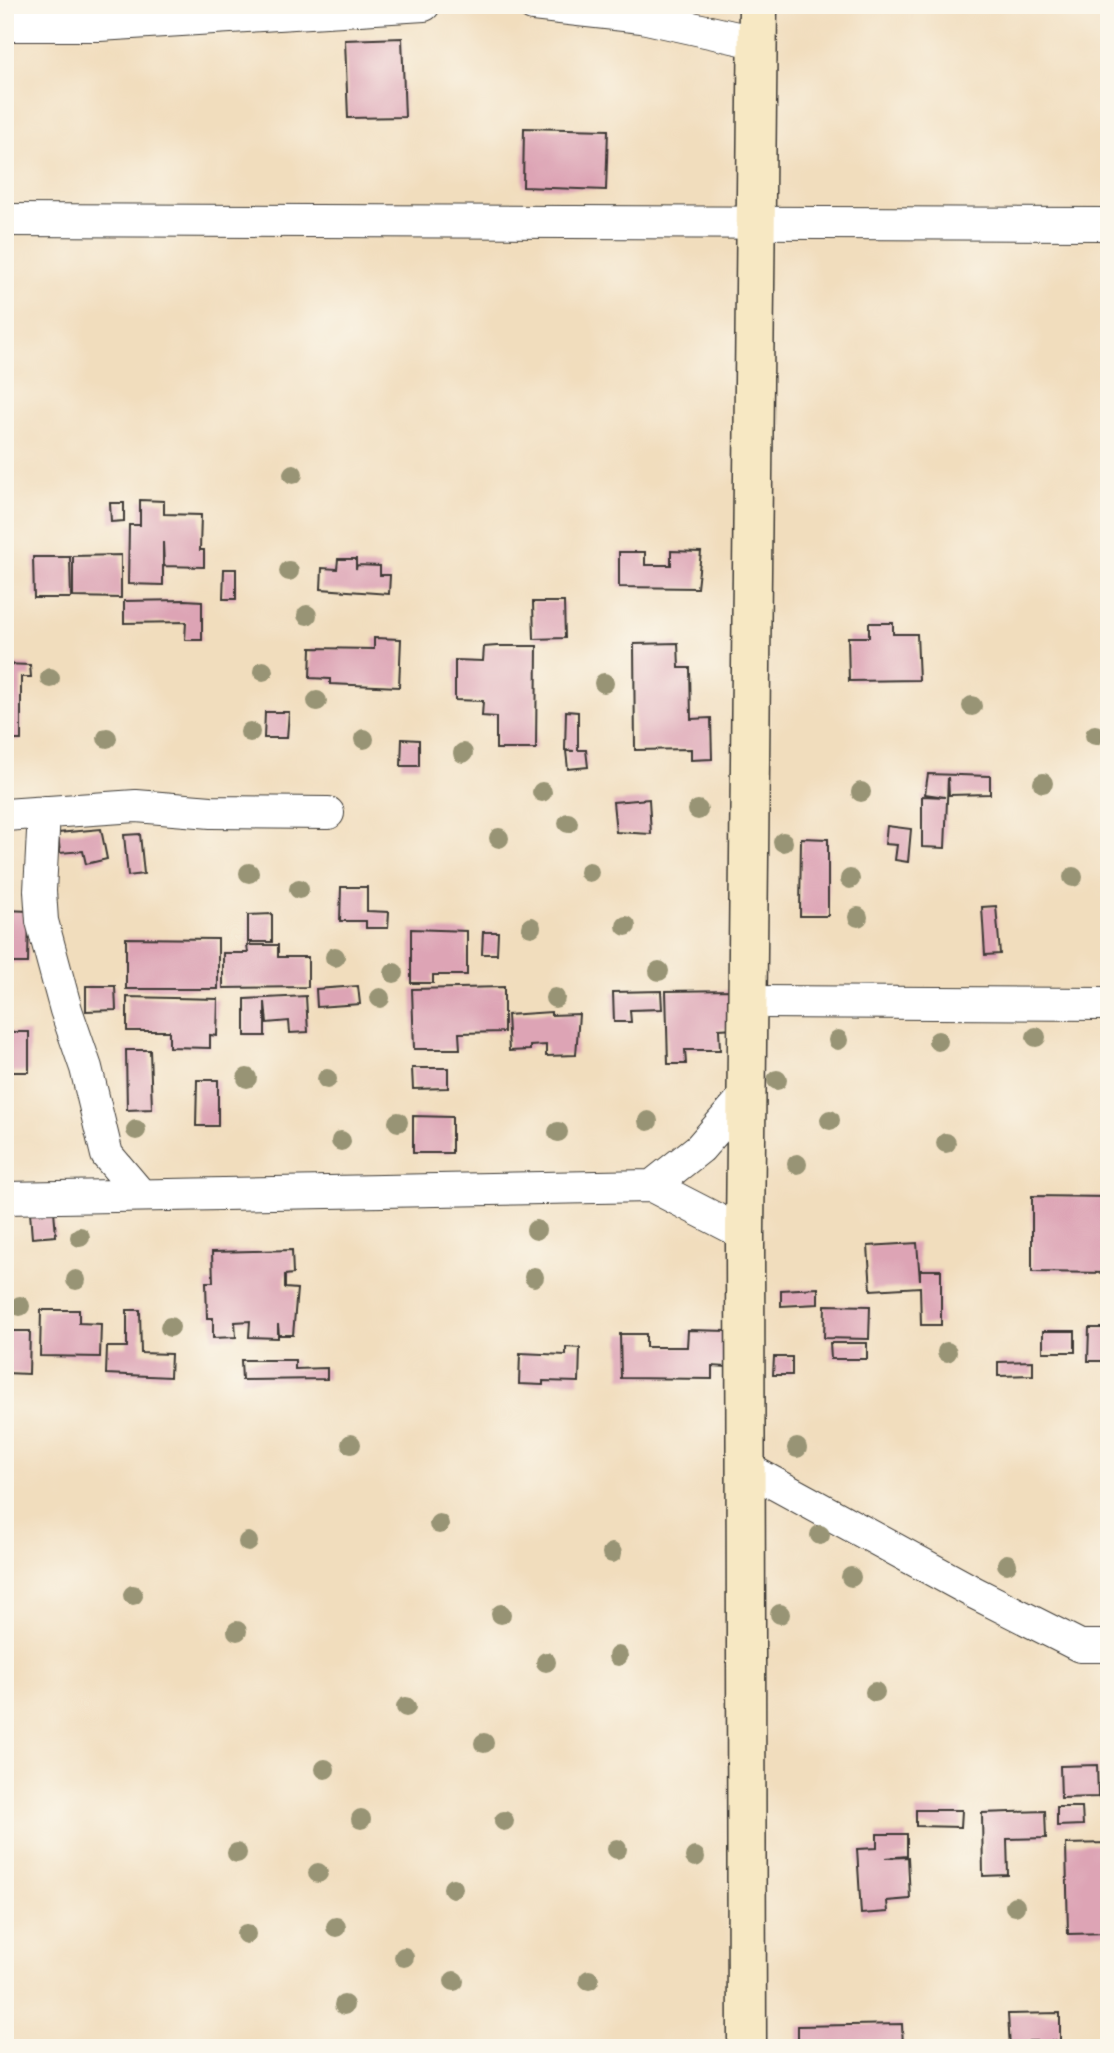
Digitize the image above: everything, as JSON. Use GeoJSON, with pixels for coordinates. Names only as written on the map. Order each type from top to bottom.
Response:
{"type":"FeatureCollection","features":[{"type":"Feature","properties":{"kind":"street"},"geometry":{"type":"LineString","coordinates":[[5,24],[99,25],[424,5]]}},
{"type":"Feature","properties":{"kind":"street"},"geometry":{"type":"LineString","coordinates":[[533,5],[642,17],[760,43]]}},
{"type":"Feature","properties":{"kind":"street"},"geometry":{"type":"LineString","coordinates":[[747,2048],[745,1234],[760,43],[758,5]]}},
{"type":"Feature","properties":{"kind":"street"},"geometry":{"type":"LineString","coordinates":[[5,220],[1109,224]]}},
{"type":"Feature","properties":{"kind":"street"},"geometry":{"type":"LineString","coordinates":[[5,815],[136,806],[211,812],[328,813]]}},
{"type":"Feature","properties":{"kind":"street"},"geometry":{"type":"LineString","coordinates":[[44,812],[40,891],[42,921],[66,1010],[86,1068],[107,1156],[140,1194]]}},
{"type":"Feature","properties":{"kind":"street"},"geometry":{"type":"LineString","coordinates":[[747,1002],[1109,1004]]}},
{"type":"Feature","properties":{"kind":"street"},"geometry":{"type":"LineString","coordinates":[[652,1186],[700,1148],[746,1095]]}},
{"type":"Feature","properties":{"kind":"street"},"geometry":{"type":"LineString","coordinates":[[5,1198],[652,1186],[745,1234]]}},
{"type":"Feature","properties":{"kind":"street"},"geometry":{"type":"LineString","coordinates":[[746,1468],[975,1593],[1080,1646],[1109,1646]]}},
{"type":"Feature","properties":{"kind":"building"},"geometry":{"type":"Polygon","coordinates":[[[402,38],[405,117],[348,118],[345,40],[402,38]]]}},
{"type":"Feature","properties":{"kind":"building"},"geometry":{"type":"Polygon","coordinates":[[[524,128],[608,130],[606,190],[523,187],[524,128]]]}},
{"type":"Feature","properties":{"kind":"building"},"geometry":{"type":"Polygon","coordinates":[[[140,500],[164,501],[164,514],[201,515],[200,550],[204,550],[204,567],[164,566],[163,542],[163,585],[128,584],[129,525],[140,525],[140,500]]]}},
{"type":"Feature","properties":{"kind":"building"},"geometry":{"type":"Polygon","coordinates":[[[110,503],[124,503],[124,521],[111,522],[110,503]]]}},
{"type":"Feature","properties":{"kind":"building"},"geometry":{"type":"Polygon","coordinates":[[[671,551],[701,552],[697,588],[619,587],[619,552],[645,552],[645,565],[671,565],[671,551]]]}},
{"type":"Feature","properties":{"kind":"building"},"geometry":{"type":"Polygon","coordinates":[[[121,555],[121,598],[73,597],[73,556],[121,555]]]}},
{"type":"Feature","properties":{"kind":"building"},"geometry":{"type":"Polygon","coordinates":[[[33,557],[70,557],[71,598],[34,598],[33,557]]]}},
{"type":"Feature","properties":{"kind":"building"},"geometry":{"type":"Polygon","coordinates":[[[338,559],[356,559],[356,569],[357,565],[380,566],[380,575],[390,575],[389,594],[321,589],[322,568],[337,569],[338,559]]]}},
{"type":"Feature","properties":{"kind":"building"},"geometry":{"type":"Polygon","coordinates":[[[224,569],[236,569],[236,599],[223,599],[224,569]]]}},
{"type":"Feature","properties":{"kind":"building"},"geometry":{"type":"Polygon","coordinates":[[[124,601],[202,601],[202,640],[185,640],[186,622],[124,623],[124,601]]]}},
{"type":"Feature","properties":{"kind":"building"},"geometry":{"type":"Polygon","coordinates":[[[533,602],[564,602],[565,638],[534,639],[533,602]]]}},
{"type":"Feature","properties":{"kind":"building"},"geometry":{"type":"Polygon","coordinates":[[[869,623],[893,623],[893,634],[917,634],[919,680],[849,681],[848,637],[869,637],[869,623]]]}},
{"type":"Feature","properties":{"kind":"building"},"geometry":{"type":"Polygon","coordinates":[[[374,638],[401,639],[399,687],[330,684],[330,679],[310,678],[311,648],[374,649],[374,638]]]}},
{"type":"Feature","properties":{"kind":"building"},"geometry":{"type":"Polygon","coordinates":[[[678,643],[679,668],[690,668],[691,719],[711,718],[712,759],[691,760],[691,749],[635,750],[634,644],[678,643]]]}},
{"type":"Feature","properties":{"kind":"building"},"geometry":{"type":"Polygon","coordinates":[[[537,646],[536,749],[496,749],[496,717],[482,716],[483,701],[455,700],[455,660],[483,661],[484,647],[537,646]]]}},
{"type":"Feature","properties":{"kind":"building"},"geometry":{"type":"Polygon","coordinates":[[[5,664],[30,665],[31,677],[21,677],[21,740],[5,740],[5,664]]]}},
{"type":"Feature","properties":{"kind":"building"},"geometry":{"type":"Polygon","coordinates":[[[566,711],[578,712],[578,750],[586,750],[588,767],[568,769],[566,751],[574,751],[565,750],[566,711]]]}},
{"type":"Feature","properties":{"kind":"building"},"geometry":{"type":"Polygon","coordinates":[[[265,712],[289,712],[287,738],[264,738],[265,712]]]}},
{"type":"Feature","properties":{"kind":"building"},"geometry":{"type":"Polygon","coordinates":[[[402,739],[419,740],[419,766],[401,766],[402,739]]]}},
{"type":"Feature","properties":{"kind":"building"},"geometry":{"type":"Polygon","coordinates":[[[928,774],[990,776],[990,794],[949,795],[948,777],[945,848],[922,847],[922,796],[945,797],[925,794],[928,774]]]}},
{"type":"Feature","properties":{"kind":"building"},"geometry":{"type":"Polygon","coordinates":[[[649,799],[651,834],[616,832],[613,802],[649,799]]]}},
{"type":"Feature","properties":{"kind":"building"},"geometry":{"type":"Polygon","coordinates":[[[887,826],[911,829],[908,862],[895,860],[897,845],[885,844],[887,826]]]}},
{"type":"Feature","properties":{"kind":"building"},"geometry":{"type":"Polygon","coordinates":[[[101,829],[107,859],[86,864],[83,851],[60,853],[58,833],[101,829]]]}},
{"type":"Feature","properties":{"kind":"building"},"geometry":{"type":"Polygon","coordinates":[[[140,834],[144,874],[128,876],[124,835],[140,834]]]}},
{"type":"Feature","properties":{"kind":"building"},"geometry":{"type":"Polygon","coordinates":[[[801,838],[828,839],[828,916],[800,916],[801,838]]]}},
{"type":"Feature","properties":{"kind":"building"},"geometry":{"type":"Polygon","coordinates":[[[341,887],[367,887],[367,911],[389,912],[388,928],[366,928],[366,921],[340,921],[341,887]]]}},
{"type":"Feature","properties":{"kind":"building"},"geometry":{"type":"Polygon","coordinates":[[[996,906],[1000,954],[985,955],[982,907],[996,906]]]}},
{"type":"Feature","properties":{"kind":"building"},"geometry":{"type":"Polygon","coordinates":[[[5,910],[29,911],[28,963],[5,963],[5,910]]]}},
{"type":"Feature","properties":{"kind":"building"},"geometry":{"type":"Polygon","coordinates":[[[272,914],[272,942],[248,942],[248,915],[272,914]]]}},
{"type":"Feature","properties":{"kind":"building"},"geometry":{"type":"Polygon","coordinates":[[[411,929],[467,931],[467,975],[433,975],[433,983],[411,983],[411,929]]]}},
{"type":"Feature","properties":{"kind":"building"},"geometry":{"type":"Polygon","coordinates":[[[483,932],[498,932],[497,954],[482,954],[483,932]]]}},
{"type":"Feature","properties":{"kind":"building"},"geometry":{"type":"Polygon","coordinates":[[[126,938],[218,939],[218,989],[126,989],[126,938]]]}},
{"type":"Feature","properties":{"kind":"building"},"geometry":{"type":"Polygon","coordinates":[[[247,945],[278,945],[278,957],[308,957],[308,987],[223,988],[223,953],[248,953],[247,945]]]}},
{"type":"Feature","properties":{"kind":"building"},"geometry":{"type":"Polygon","coordinates":[[[86,986],[115,986],[116,1010],[86,1011],[86,986]]]}},
{"type":"Feature","properties":{"kind":"building"},"geometry":{"type":"Polygon","coordinates":[[[358,986],[360,1004],[317,1007],[316,989],[358,986]]]}},
{"type":"Feature","properties":{"kind":"building"},"geometry":{"type":"Polygon","coordinates":[[[504,987],[504,1032],[459,1033],[460,1049],[414,1049],[412,989],[504,987]]]}},
{"type":"Feature","properties":{"kind":"building"},"geometry":{"type":"Polygon","coordinates":[[[734,990],[735,1028],[719,1029],[720,1050],[685,1050],[686,1064],[668,1064],[666,991],[734,990]]]}},
{"type":"Feature","properties":{"kind":"building"},"geometry":{"type":"Polygon","coordinates":[[[661,991],[662,1009],[630,1010],[631,1022],[614,1022],[613,992],[661,991]]]}},
{"type":"Feature","properties":{"kind":"building"},"geometry":{"type":"Polygon","coordinates":[[[306,996],[308,1032],[290,1033],[289,1021],[267,1023],[265,1002],[265,1036],[245,1036],[245,999],[306,996]]]}},
{"type":"Feature","properties":{"kind":"building"},"geometry":{"type":"Polygon","coordinates":[[[127,997],[218,999],[217,1036],[210,1035],[210,1048],[169,1047],[169,1031],[127,1031],[127,997]]]}},
{"type":"Feature","properties":{"kind":"building"},"geometry":{"type":"Polygon","coordinates":[[[551,1012],[551,1015],[579,1014],[576,1055],[546,1056],[546,1045],[530,1046],[530,1050],[509,1051],[507,1015],[551,1012]]]}},
{"type":"Feature","properties":{"kind":"building"},"geometry":{"type":"Polygon","coordinates":[[[9,1032],[29,1032],[29,1072],[8,1072],[9,1032]]]}},
{"type":"Feature","properties":{"kind":"building"},"geometry":{"type":"Polygon","coordinates":[[[126,1050],[150,1050],[152,1109],[127,1110],[126,1050]]]}},
{"type":"Feature","properties":{"kind":"building"},"geometry":{"type":"Polygon","coordinates":[[[412,1068],[448,1068],[448,1088],[413,1089],[412,1068]]]}},
{"type":"Feature","properties":{"kind":"building"},"geometry":{"type":"Polygon","coordinates":[[[197,1080],[218,1080],[218,1126],[196,1126],[197,1080]]]}},
{"type":"Feature","properties":{"kind":"building"},"geometry":{"type":"Polygon","coordinates":[[[7,1093],[9,1129],[5,1129],[7,1093]]]}},
{"type":"Feature","properties":{"kind":"building"},"geometry":{"type":"Polygon","coordinates":[[[413,1116],[452,1117],[452,1153],[413,1153],[413,1116]]]}},
{"type":"Feature","properties":{"kind":"building"},"geometry":{"type":"Polygon","coordinates":[[[1032,1196],[1109,1197],[1109,1273],[1032,1272],[1032,1196]]]}},
{"type":"Feature","properties":{"kind":"building"},"geometry":{"type":"Polygon","coordinates":[[[54,1210],[56,1236],[32,1238],[30,1212],[54,1210]]]}},
{"type":"Feature","properties":{"kind":"building"},"geometry":{"type":"Polygon","coordinates":[[[917,1243],[920,1280],[920,1270],[941,1270],[941,1325],[921,1325],[920,1287],[871,1290],[868,1246],[917,1243]]]}},
{"type":"Feature","properties":{"kind":"building"},"geometry":{"type":"Polygon","coordinates":[[[292,1250],[293,1274],[285,1275],[285,1288],[297,1289],[293,1335],[279,1335],[278,1324],[278,1338],[249,1337],[250,1321],[235,1322],[236,1337],[213,1338],[213,1318],[207,1318],[206,1282],[213,1282],[212,1252],[292,1250]]]}},
{"type":"Feature","properties":{"kind":"building"},"geometry":{"type":"Polygon","coordinates":[[[818,1288],[818,1304],[781,1306],[781,1290],[818,1288]]]}},
{"type":"Feature","properties":{"kind":"building"},"geometry":{"type":"Polygon","coordinates":[[[825,1305],[870,1306],[869,1339],[824,1338],[825,1305]]]}},
{"type":"Feature","properties":{"kind":"building"},"geometry":{"type":"Polygon","coordinates":[[[41,1310],[79,1310],[79,1323],[101,1324],[100,1357],[40,1356],[41,1310]]]}},
{"type":"Feature","properties":{"kind":"building"},"geometry":{"type":"Polygon","coordinates":[[[127,1310],[140,1310],[141,1353],[171,1354],[170,1377],[106,1374],[107,1347],[127,1347],[127,1310]]]}},
{"type":"Feature","properties":{"kind":"building"},"geometry":{"type":"Polygon","coordinates":[[[1089,1328],[1109,1328],[1109,1361],[1088,1361],[1089,1328]]]}},
{"type":"Feature","properties":{"kind":"building"},"geometry":{"type":"Polygon","coordinates":[[[688,1330],[728,1331],[727,1367],[712,1366],[712,1379],[621,1378],[620,1334],[646,1334],[646,1347],[687,1347],[688,1330]]]}},
{"type":"Feature","properties":{"kind":"building"},"geometry":{"type":"Polygon","coordinates":[[[5,1331],[30,1331],[29,1374],[5,1373],[5,1331]]]}},
{"type":"Feature","properties":{"kind":"building"},"geometry":{"type":"Polygon","coordinates":[[[1043,1331],[1075,1331],[1075,1352],[1043,1352],[1043,1331]]]}},
{"type":"Feature","properties":{"kind":"building"},"geometry":{"type":"Polygon","coordinates":[[[830,1343],[867,1343],[867,1359],[831,1359],[830,1343]]]}},
{"type":"Feature","properties":{"kind":"building"},"geometry":{"type":"Polygon","coordinates":[[[566,1347],[580,1348],[579,1382],[543,1381],[543,1385],[519,1384],[520,1353],[566,1355],[566,1347]]]}},
{"type":"Feature","properties":{"kind":"building"},"geometry":{"type":"Polygon","coordinates":[[[774,1357],[792,1357],[792,1375],[773,1375],[774,1357]]]}},
{"type":"Feature","properties":{"kind":"building"},"geometry":{"type":"Polygon","coordinates":[[[241,1360],[295,1360],[295,1369],[327,1368],[327,1379],[242,1380],[241,1360]]]}},
{"type":"Feature","properties":{"kind":"building"},"geometry":{"type":"Polygon","coordinates":[[[1033,1361],[1033,1375],[998,1376],[998,1362],[1033,1361]]]}},
{"type":"Feature","properties":{"kind":"building"},"geometry":{"type":"Polygon","coordinates":[[[1104,1750],[1109,1750],[1109,1796],[1106,1796],[1104,1750]]]}},
{"type":"Feature","properties":{"kind":"building"},"geometry":{"type":"Polygon","coordinates":[[[1097,1765],[1098,1797],[1061,1798],[1060,1766],[1097,1765]]]}},
{"type":"Feature","properties":{"kind":"building"},"geometry":{"type":"Polygon","coordinates":[[[1057,1807],[1082,1807],[1083,1825],[1057,1826],[1057,1807]]]}},
{"type":"Feature","properties":{"kind":"building"},"geometry":{"type":"Polygon","coordinates":[[[916,1810],[962,1810],[961,1827],[916,1826],[916,1810]]]}},
{"type":"Feature","properties":{"kind":"building"},"geometry":{"type":"Polygon","coordinates":[[[1045,1811],[1046,1838],[1007,1839],[1008,1875],[983,1876],[982,1813],[1045,1811]]]}},
{"type":"Feature","properties":{"kind":"building"},"geometry":{"type":"Polygon","coordinates":[[[877,1834],[907,1834],[907,1856],[885,1858],[908,1857],[910,1899],[887,1901],[888,1912],[861,1914],[857,1849],[877,1848],[877,1834]]]}},
{"type":"Feature","properties":{"kind":"building"},"geometry":{"type":"Polygon","coordinates":[[[1108,1843],[1109,1933],[1068,1934],[1066,1844],[1108,1843]]]}},
{"type":"Feature","properties":{"kind":"building"},"geometry":{"type":"Polygon","coordinates":[[[1060,2013],[1060,2041],[1029,2041],[1030,2048],[1010,2048],[1008,2014],[1060,2013]]]}},
{"type":"Feature","properties":{"kind":"building"},"geometry":{"type":"Polygon","coordinates":[[[902,2024],[903,2048],[798,2048],[798,2026],[902,2024]]]}}]}
